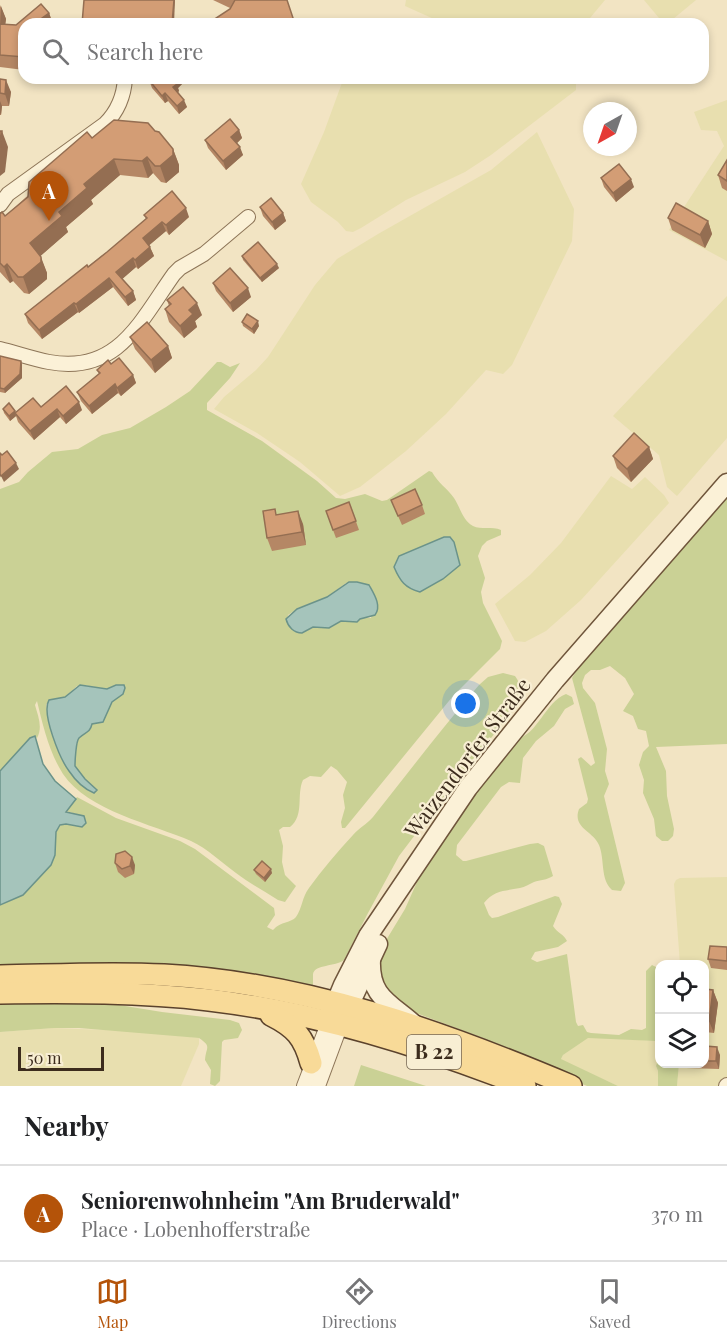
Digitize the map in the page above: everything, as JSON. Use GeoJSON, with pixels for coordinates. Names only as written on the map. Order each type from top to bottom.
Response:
{"type":"FeatureCollection","features":[{"type":"Feature","properties":{"kind":"main road","name":"Waizendorfer Straße"},"geometry":{"type":"LineString","coordinates":[[339,1013],[368,936],[468,788],[555,680],[727,483]]}},
{"type":"Feature","properties":{"kind":"main road","name":"Waizendorfer Straße"},"geometry":{"type":"LineString","coordinates":[[339,1013],[371,957],[418,864]]}},
{"type":"Feature","properties":{"kind":"main road"},"geometry":{"type":"LineString","coordinates":[[371,957],[370,974],[380,996],[416,1026]]}},
{"type":"Feature","properties":{"kind":"main road","name":"B 22"},"geometry":{"type":"LineString","coordinates":[[0,976],[79,974],[164,986],[257,1007],[339,1013],[416,1026],[468,1043],[571,1086]]}},
{"type":"Feature","properties":{"kind":"main road","name":"B 22"},"geometry":{"type":"LineString","coordinates":[[0,993],[80,992],[235,982],[339,1013],[525,1086]]}},
{"type":"Feature","properties":{"kind":"main road"},"geometry":{"type":"LineString","coordinates":[[257,1007],[294,1028],[305,1045],[311,1063]]}},
{"type":"Feature","properties":{"kind":"street"},"geometry":{"type":"LineString","coordinates":[[0,205],[8,194],[113,116],[120,104],[124,84]]}},
{"type":"Feature","properties":{"kind":"street"},"geometry":{"type":"LineString","coordinates":[[0,349],[50,362],[69,364],[91,361],[111,353],[132,335],[174,274],[204,254],[248,216]]}},
{"type":"Feature","properties":{"kind":"street"},"geometry":{"type":"LineString","coordinates":[[304,1086],[311,1063],[339,1013]]}},
{"type":"Feature","properties":{"kind":"street"},"geometry":{"type":"LineString","coordinates":[[318,1086],[339,1013]]}},
{"type":"Feature","properties":{"kind":"shaded area"},"geometry":{"type":"Polygon","coordinates":[[[406,0],[605,0],[590,18],[432,18],[405,6],[406,0]]]}},
{"type":"Feature","properties":{"kind":"shaded area"},"geometry":{"type":"Polygon","coordinates":[[[644,0],[696,0],[674,18],[659,18],[644,0]]]}},
{"type":"Feature","properties":{"kind":"shaded area"},"geometry":{"type":"Polygon","coordinates":[[[342,84],[576,84],[576,90],[491,155],[465,172],[406,200],[353,232],[346,231],[338,222],[311,202],[301,184],[342,84]]]}},
{"type":"Feature","properties":{"kind":"shaded area"},"geometry":{"type":"Polygon","coordinates":[[[727,100],[727,261],[669,230],[724,146],[717,131],[701,130],[694,112],[727,100]]]}},
{"type":"Feature","properties":{"kind":"shaded area"},"geometry":{"type":"Polygon","coordinates":[[[537,132],[574,209],[572,241],[512,365],[503,374],[486,370],[446,414],[406,451],[360,487],[340,496],[300,462],[257,433],[214,409],[268,357],[315,285],[337,259],[491,170],[537,132]]]}},
{"type":"Feature","properties":{"kind":"shaded area"},"geometry":{"type":"Polygon","coordinates":[[[727,296],[727,438],[677,496],[667,487],[659,455],[613,416],[727,296]]]}},
{"type":"Feature","properties":{"kind":"shaded area"},"geometry":{"type":"Polygon","coordinates":[[[611,476],[632,489],[645,477],[669,503],[581,600],[546,631],[525,642],[515,641],[495,604],[530,575],[561,543],[611,476]]]}},
{"type":"Feature","properties":{"kind":"shaded area"},"geometry":{"type":"Polygon","coordinates":[[[727,877],[727,1086],[677,1086],[679,1068],[709,1068],[709,960],[680,960],[674,884],[680,878],[727,877]]]}},
{"type":"Feature","properties":{"kind":"shaded area"},"geometry":{"type":"Polygon","coordinates":[[[54,1028],[131,1031],[199,1038],[199,1044],[181,1086],[0,1086],[0,1032],[54,1028]]]}},
{"type":"Feature","properties":{"kind":"shaded area"},"geometry":{"type":"Polygon","coordinates":[[[588,1037],[655,1041],[658,1086],[618,1086],[563,1061],[561,1059],[563,1055],[588,1037]]]}},
{"type":"Feature","properties":{"kind":"green space"},"geometry":{"type":"Polygon","coordinates":[[[217,362],[230,367],[240,363],[230,378],[207,403],[207,410],[262,441],[317,481],[336,498],[345,499],[365,494],[382,501],[387,500],[429,471],[451,494],[470,524],[476,527],[501,530],[501,535],[487,541],[482,546],[478,556],[485,578],[481,592],[483,603],[502,641],[500,649],[453,696],[345,828],[342,828],[341,822],[345,808],[343,795],[347,782],[337,770],[331,766],[321,777],[310,776],[303,780],[299,811],[295,822],[290,827],[283,827],[279,830],[283,846],[282,862],[285,875],[296,886],[285,902],[246,880],[197,844],[104,807],[74,787],[63,774],[50,748],[37,701],[35,705],[40,726],[37,738],[35,736],[30,738],[0,771],[0,489],[19,482],[52,452],[78,449],[102,435],[130,428],[190,391],[217,362]],[[357,582],[346,583],[327,597],[298,608],[288,615],[287,622],[297,633],[302,633],[313,627],[330,628],[340,622],[371,618],[375,597],[369,585],[357,582]],[[116,685],[107,689],[77,686],[65,697],[46,704],[51,730],[65,764],[91,792],[97,790],[75,766],[78,740],[120,696],[116,685]]]}},
{"type":"Feature","properties":{"kind":"green space"},"geometry":{"type":"Polygon","coordinates":[[[727,494],[727,744],[656,747],[666,771],[667,796],[674,829],[673,836],[668,841],[662,841],[656,836],[654,819],[643,793],[644,780],[639,765],[643,752],[649,746],[646,731],[638,729],[633,716],[623,711],[634,694],[625,678],[610,666],[600,670],[591,670],[585,675],[582,683],[583,688],[595,703],[607,749],[605,771],[609,784],[604,796],[625,883],[621,891],[612,890],[604,875],[599,845],[578,821],[579,809],[587,803],[588,799],[578,759],[581,757],[591,766],[595,763],[572,678],[582,662],[727,494]]]}},
{"type":"Feature","properties":{"kind":"green space"},"geometry":{"type":"Polygon","coordinates":[[[503,673],[515,676],[519,684],[520,695],[516,707],[399,856],[344,960],[317,969],[313,974],[313,985],[0,968],[0,905],[23,895],[51,865],[55,855],[56,832],[61,825],[77,826],[80,815],[66,811],[77,797],[116,818],[180,841],[195,849],[274,908],[275,915],[267,927],[273,930],[296,917],[307,892],[335,854],[373,817],[479,685],[488,677],[503,673]]]}},
{"type":"Feature","properties":{"kind":"green space"},"geometry":{"type":"Polygon","coordinates":[[[566,694],[572,697],[574,704],[565,709],[554,726],[536,741],[523,758],[520,783],[509,782],[501,787],[457,845],[456,855],[466,861],[530,844],[538,843],[544,846],[553,876],[522,888],[500,892],[484,903],[492,918],[555,896],[559,897],[562,904],[553,926],[567,941],[558,947],[535,952],[531,959],[537,962],[567,954],[576,1022],[578,1026],[583,1025],[587,1032],[619,1035],[631,1029],[646,1028],[646,971],[652,965],[655,966],[655,1041],[588,1038],[563,1055],[561,1059],[618,1086],[587,1086],[532,1063],[483,1038],[400,1007],[376,977],[385,942],[405,909],[421,873],[469,801],[516,739],[530,731],[559,698],[566,694]]]}},
{"type":"Feature","properties":{"kind":"green space"},"geometry":{"type":"Polygon","coordinates":[[[0,1004],[119,1005],[230,1020],[239,1023],[242,1030],[238,1038],[222,1042],[220,1081],[215,1086],[210,1084],[211,1070],[205,1060],[207,1045],[199,1038],[79,1028],[0,1032],[0,1004]]]}},
{"type":"Feature","properties":{"kind":"green space"},"geometry":{"type":"Polygon","coordinates":[[[361,1065],[426,1086],[354,1086],[361,1065]]]}},
{"type":"Feature","properties":{"kind":"green space"},"geometry":{"type":"Polygon","coordinates":[[[657,1068],[679,1068],[677,1086],[658,1086],[657,1068]]]}},
{"type":"Feature","properties":{"kind":"water"},"geometry":{"type":"Polygon","coordinates":[[[444,537],[450,537],[454,542],[460,565],[443,579],[420,592],[407,586],[394,567],[399,556],[444,537]]]}},
{"type":"Feature","properties":{"kind":"water"},"geometry":{"type":"Polygon","coordinates":[[[349,582],[369,585],[378,608],[375,615],[357,622],[341,621],[329,628],[313,627],[302,633],[290,627],[286,619],[297,609],[327,597],[349,582]]]}},
{"type":"Feature","properties":{"kind":"water"},"geometry":{"type":"Polygon","coordinates":[[[80,685],[107,689],[116,685],[124,685],[125,688],[123,694],[112,702],[103,722],[92,724],[89,731],[78,740],[75,766],[97,790],[94,793],[80,784],[65,765],[47,715],[49,700],[65,697],[80,685]]]}},
{"type":"Feature","properties":{"kind":"water"},"geometry":{"type":"Polygon","coordinates":[[[35,736],[43,764],[55,781],[76,799],[66,812],[84,816],[86,823],[82,827],[60,825],[56,832],[55,855],[51,865],[23,895],[0,905],[0,771],[30,738],[35,736]]]}},
{"type":"Feature","properties":{"kind":"building"},"geometry":{"type":"Polygon","coordinates":[[[84,0],[174,0],[172,18],[82,18],[84,0]]]}},
{"type":"Feature","properties":{"kind":"building"},"geometry":{"type":"Polygon","coordinates":[[[235,0],[287,0],[293,18],[216,18],[230,9],[235,0]]]}},
{"type":"Feature","properties":{"kind":"building"},"geometry":{"type":"Polygon","coordinates":[[[41,4],[49,13],[42,18],[24,18],[41,4]]]}},
{"type":"Feature","properties":{"kind":"building"},"geometry":{"type":"Polygon","coordinates":[[[18,23],[18,56],[0,55],[0,24],[18,23]]]}},
{"type":"Feature","properties":{"kind":"building"},"geometry":{"type":"Polygon","coordinates":[[[0,79],[6,80],[5,94],[0,93],[0,79]]]}},
{"type":"Feature","properties":{"kind":"building"},"geometry":{"type":"Polygon","coordinates":[[[152,84],[177,84],[173,87],[184,100],[177,106],[165,93],[162,96],[152,84]]]}},
{"type":"Feature","properties":{"kind":"building"},"geometry":{"type":"Polygon","coordinates":[[[230,119],[239,130],[231,137],[240,147],[223,161],[205,140],[230,119]]]}},
{"type":"Feature","properties":{"kind":"building"},"geometry":{"type":"Polygon","coordinates":[[[114,120],[148,123],[173,149],[173,155],[160,166],[155,166],[147,157],[142,161],[114,159],[84,184],[87,188],[59,212],[62,216],[30,243],[41,257],[41,262],[23,277],[18,277],[7,264],[4,267],[0,263],[0,214],[2,212],[5,216],[28,197],[29,182],[87,132],[92,138],[114,120]]]}},
{"type":"Feature","properties":{"kind":"building"},"geometry":{"type":"Polygon","coordinates":[[[727,160],[727,181],[718,175],[727,160]]]}},
{"type":"Feature","properties":{"kind":"building"},"geometry":{"type":"Polygon","coordinates":[[[619,164],[631,179],[613,193],[601,178],[619,164]]]}},
{"type":"Feature","properties":{"kind":"building"},"geometry":{"type":"Polygon","coordinates":[[[172,191],[186,208],[166,225],[162,222],[143,238],[150,247],[116,272],[133,291],[125,297],[109,278],[39,330],[25,314],[107,252],[147,218],[144,215],[172,191]]]}},
{"type":"Feature","properties":{"kind":"building"},"geometry":{"type":"Polygon","coordinates":[[[271,198],[283,213],[272,222],[260,207],[271,198]]]}},
{"type":"Feature","properties":{"kind":"building"},"geometry":{"type":"Polygon","coordinates":[[[676,203],[708,221],[700,235],[668,218],[676,203]]]}},
{"type":"Feature","properties":{"kind":"building"},"geometry":{"type":"Polygon","coordinates":[[[258,242],[277,264],[260,278],[242,256],[258,242]]]}},
{"type":"Feature","properties":{"kind":"building"},"geometry":{"type":"Polygon","coordinates":[[[230,268],[248,288],[230,303],[213,283],[230,268]]]}},
{"type":"Feature","properties":{"kind":"building"},"geometry":{"type":"Polygon","coordinates":[[[183,287],[197,303],[189,310],[193,314],[180,326],[165,309],[171,304],[167,300],[183,287]]]}},
{"type":"Feature","properties":{"kind":"building"},"geometry":{"type":"Polygon","coordinates":[[[247,314],[258,321],[252,329],[242,322],[247,314]]]}},
{"type":"Feature","properties":{"kind":"building"},"geometry":{"type":"Polygon","coordinates":[[[147,322],[168,346],[151,360],[130,337],[147,322]]]}},
{"type":"Feature","properties":{"kind":"building"},"geometry":{"type":"Polygon","coordinates":[[[0,356],[21,361],[20,374],[4,389],[0,388],[0,356]]]}},
{"type":"Feature","properties":{"kind":"building"},"geometry":{"type":"Polygon","coordinates":[[[119,358],[133,375],[117,388],[115,384],[89,406],[77,392],[100,373],[97,370],[108,360],[111,364],[119,358]]]}},
{"type":"Feature","properties":{"kind":"building"},"geometry":{"type":"Polygon","coordinates":[[[66,386],[79,402],[63,416],[57,409],[30,431],[15,413],[33,398],[41,407],[66,386]]]}},
{"type":"Feature","properties":{"kind":"building"},"geometry":{"type":"Polygon","coordinates":[[[9,403],[15,411],[9,416],[3,409],[9,403]]]}},
{"type":"Feature","properties":{"kind":"building"},"geometry":{"type":"Polygon","coordinates":[[[634,433],[649,447],[627,469],[613,456],[634,433]]]}},
{"type":"Feature","properties":{"kind":"building"},"geometry":{"type":"Polygon","coordinates":[[[7,451],[16,463],[1,476],[0,453],[2,455],[7,451]]]}},
{"type":"Feature","properties":{"kind":"building"},"geometry":{"type":"Polygon","coordinates":[[[415,489],[422,505],[398,516],[391,500],[415,489]]]}},
{"type":"Feature","properties":{"kind":"building"},"geometry":{"type":"Polygon","coordinates":[[[349,502],[356,521],[333,530],[326,511],[349,502]]]}},
{"type":"Feature","properties":{"kind":"building"},"geometry":{"type":"Polygon","coordinates":[[[275,509],[276,515],[298,511],[302,532],[267,538],[263,511],[275,509]]]}},
{"type":"Feature","properties":{"kind":"building"},"geometry":{"type":"Polygon","coordinates":[[[125,851],[132,857],[130,866],[122,869],[115,863],[116,854],[125,851]]]}},
{"type":"Feature","properties":{"kind":"building"},"geometry":{"type":"Polygon","coordinates":[[[262,861],[271,869],[264,878],[254,870],[262,861]]]}},
{"type":"Feature","properties":{"kind":"building"},"geometry":{"type":"Polygon","coordinates":[[[710,946],[727,947],[727,961],[708,959],[710,946]]]}},
{"type":"Feature","properties":{"kind":"building"},"geometry":{"type":"Polygon","coordinates":[[[709,990],[713,990],[709,1021],[709,990]]]}},
{"type":"Feature","properties":{"kind":"building"},"geometry":{"type":"Polygon","coordinates":[[[709,1046],[717,1047],[716,1061],[709,1061],[709,1046]]]}},
{"type":"Feature","properties":{"kind":"place","name":"Seniorenwohnheim \"Am Bruderwald\""},"geometry":{"type":"Point","coordinates":[49,221]}}]}
